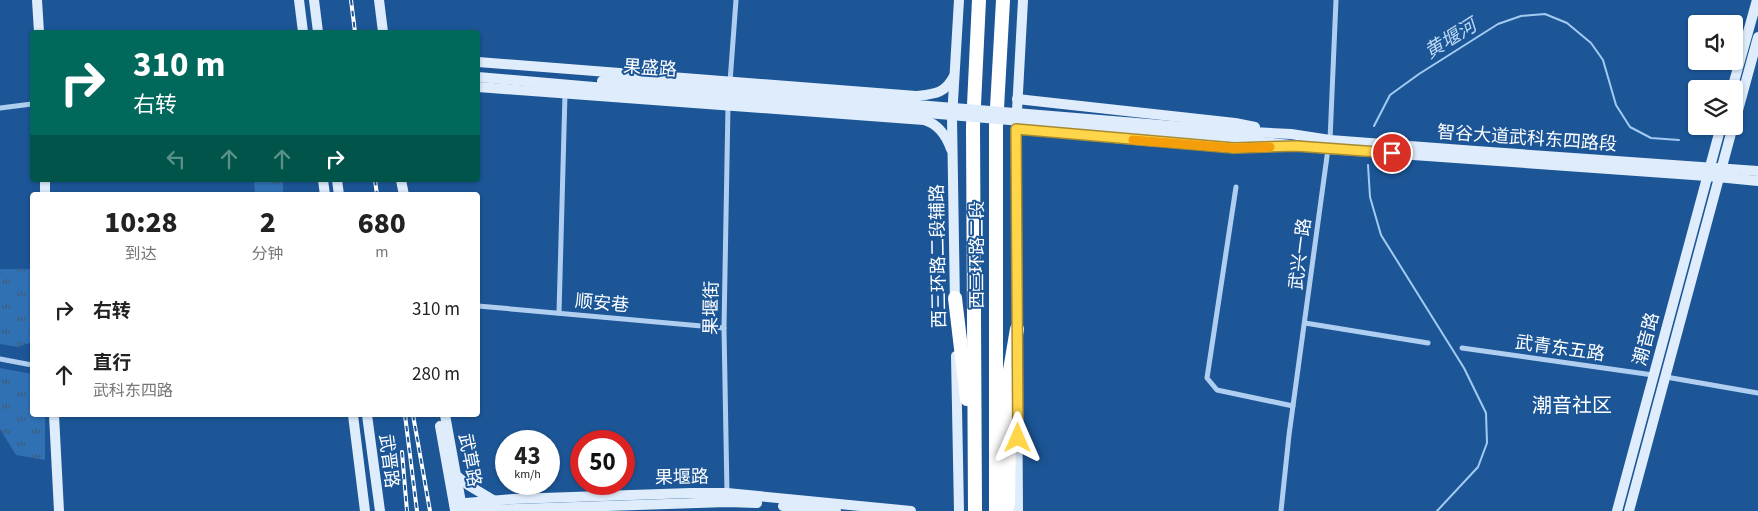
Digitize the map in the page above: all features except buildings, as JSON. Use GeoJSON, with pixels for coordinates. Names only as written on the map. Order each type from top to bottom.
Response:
{"type":"FeatureCollection","features":[{"type":"Feature","properties":{"kind":"highway","name":"西三环路二段"},"geometry":{"type":"LineString","coordinates":[[975,511],[973,126],[979,0]]}},
{"type":"Feature","properties":{"kind":"highway","name":"西三环路二段"},"geometry":{"type":"LineString","coordinates":[[996,511],[996,126],[1003,0]]}},
{"type":"Feature","properties":{"kind":"highway"},"geometry":{"type":"LineString","coordinates":[[955,298],[975,466]]}},
{"type":"Feature","properties":{"kind":"highway"},"geometry":{"type":"LineString","coordinates":[[1006,511],[1008,503],[1010,370],[1017,329]]}},
{"type":"Feature","properties":{"kind":"street"},"geometry":{"type":"LineString","coordinates":[[38,0],[39,30]]}},
{"type":"Feature","properties":{"kind":"street"},"geometry":{"type":"LineString","coordinates":[[299,0],[303,30]]}},
{"type":"Feature","properties":{"kind":"street"},"geometry":{"type":"LineString","coordinates":[[314,0],[318,30]]}},
{"type":"Feature","properties":{"kind":"street"},"geometry":{"type":"LineString","coordinates":[[374,0],[378,30]]}},
{"type":"Feature","properties":{"kind":"street"},"geometry":{"type":"LineString","coordinates":[[379,0],[383,30]]}},
{"type":"Feature","properties":{"kind":"street"},"geometry":{"type":"LineString","coordinates":[[730,82],[736,0]]}},
{"type":"Feature","properties":{"kind":"street","name":"西三环路二段辅路"},"geometry":{"type":"LineString","coordinates":[[959,0],[952,118],[959,507]]}},
{"type":"Feature","properties":{"kind":"street"},"geometry":{"type":"LineString","coordinates":[[1018,511],[1016,129],[1023,0]]}},
{"type":"Feature","properties":{"kind":"street","name":"武兴一路"},"geometry":{"type":"LineString","coordinates":[[1281,511],[1293,406],[1329,144],[1336,0]]}},
{"type":"Feature","properties":{"kind":"street"},"geometry":{"type":"LineString","coordinates":[[1735,80],[1757,0]]}},
{"type":"Feature","properties":{"kind":"street","name":"潮音路"},"geometry":{"type":"LineString","coordinates":[[1743,92],[1758,36]]}},
{"type":"Feature","properties":{"kind":"street"},"geometry":{"type":"LineString","coordinates":[[480,62],[624,75],[916,96],[936,93],[946,88],[955,76]]}},
{"type":"Feature","properties":{"kind":"street","name":"果盛路"},"geometry":{"type":"LineString","coordinates":[[480,71],[651,89],[1234,135]]}},
{"type":"Feature","properties":{"kind":"street"},"geometry":{"type":"LineString","coordinates":[[624,75],[651,89],[695,104]]}},
{"type":"Feature","properties":{"kind":"street"},"geometry":{"type":"LineString","coordinates":[[480,77],[651,89]]}},
{"type":"Feature","properties":{"kind":"street"},"geometry":{"type":"LineString","coordinates":[[619,98],[651,89],[700,80]]}},
{"type":"Feature","properties":{"kind":"street"},"geometry":{"type":"LineString","coordinates":[[480,86],[924,120],[931,122],[944,134],[953,156]]}},
{"type":"Feature","properties":{"kind":"street"},"geometry":{"type":"LineString","coordinates":[[558,313],[565,94]]}},
{"type":"Feature","properties":{"kind":"street"},"geometry":{"type":"LineString","coordinates":[[1018,99],[1235,123],[1291,134]]}},
{"type":"Feature","properties":{"kind":"street"},"geometry":{"type":"LineString","coordinates":[[0,108],[30,104]]}},
{"type":"Feature","properties":{"kind":"street","name":"果堰街"},"geometry":{"type":"LineString","coordinates":[[727,502],[724,328],[728,106]]}},
{"type":"Feature","properties":{"kind":"street"},"geometry":{"type":"LineString","coordinates":[[1016,129],[1234,148],[1329,144]]}},
{"type":"Feature","properties":{"kind":"street","name":"智谷大道武科东四路段"},"geometry":{"type":"LineString","coordinates":[[1234,135],[1291,134],[1329,144],[1721,173],[1758,171]]}},
{"type":"Feature","properties":{"kind":"street"},"geometry":{"type":"LineString","coordinates":[[1234,135],[1296,146]]}},
{"type":"Feature","properties":{"kind":"street","name":"潮音路"},"geometry":{"type":"LineString","coordinates":[[1617,511],[1718,135]]}},
{"type":"Feature","properties":{"kind":"street","name":"潮音路"},"geometry":{"type":"LineString","coordinates":[[1629,511],[1732,135]]}},
{"type":"Feature","properties":{"kind":"street","name":"智谷大道武科东四路段"},"geometry":{"type":"LineString","coordinates":[[1721,173],[1758,181]]}},
{"type":"Feature","properties":{"kind":"street"},"geometry":{"type":"LineString","coordinates":[[1236,187],[1207,378],[1217,390],[1293,406]]}},
{"type":"Feature","properties":{"kind":"street","name":"顺安巷"},"geometry":{"type":"LineString","coordinates":[[480,306],[724,328]]}},
{"type":"Feature","properties":{"kind":"street"},"geometry":{"type":"LineString","coordinates":[[1305,323],[1428,343]]}},
{"type":"Feature","properties":{"kind":"street","name":"武青东五路"},"geometry":{"type":"LineString","coordinates":[[1462,348],[1653,375]]}},
{"type":"Feature","properties":{"kind":"street"},"geometry":{"type":"LineString","coordinates":[[0,359],[30,364]]}},
{"type":"Feature","properties":{"kind":"street"},"geometry":{"type":"LineString","coordinates":[[1666,377],[1758,393]]}},
{"type":"Feature","properties":{"kind":"street"},"geometry":{"type":"LineString","coordinates":[[54,417],[59,511]]}},
{"type":"Feature","properties":{"kind":"street","name":"武晋路"},"geometry":{"type":"LineString","coordinates":[[353,417],[365,511]]}},
{"type":"Feature","properties":{"kind":"street","name":"武晋路"},"geometry":{"type":"LineString","coordinates":[[367,417],[380,511]]}},
{"type":"Feature","properties":{"kind":"street","name":"武草路"},"geometry":{"type":"LineString","coordinates":[[438,417],[459,508]]}},
{"type":"Feature","properties":{"kind":"street","name":"武草路"},"geometry":{"type":"LineString","coordinates":[[445,417],[457,476],[459,508]]}},
{"type":"Feature","properties":{"kind":"street"},"geometry":{"type":"LineString","coordinates":[[457,476],[493,507]]}},
{"type":"Feature","properties":{"kind":"street","name":"果堰路"},"geometry":{"type":"LineString","coordinates":[[459,508],[691,493],[727,502],[911,511]]}},
{"type":"Feature","properties":{"kind":"street","name":"果堰路"},"geometry":{"type":"LineString","coordinates":[[727,502],[746,502],[836,511]]}},
{"type":"Feature","properties":{"kind":"street"},"geometry":{"type":"LineString","coordinates":[[947,511],[959,507]]}},
{"type":"Feature","properties":{"kind":"street"},"geometry":{"type":"LineString","coordinates":[[359,511],[365,511]]}},
{"type":"Feature","properties":{"kind":"green space"},"geometry":{"type":"Polygon","coordinates":[[[254,182],[283,182],[283,192],[255,192],[254,182]]]}},
{"type":"Feature","properties":{"kind":"green space"},"geometry":{"type":"Polygon","coordinates":[[[0,269],[30,269],[30,343],[18,347],[0,344],[0,269]]]}},
{"type":"Feature","properties":{"kind":"green space"},"geometry":{"type":"Polygon","coordinates":[[[0,368],[30,374],[30,417],[45,417],[45,460],[16,455],[0,429],[0,368]]]}},
{"type":"Feature","properties":{"kind":"waterway","name":"黄堰河"},"geometry":{"type":"LineString","coordinates":[[1374,126],[1390,95],[1419,74],[1498,24],[1521,16],[1545,14],[1567,23],[1591,43],[1603,60],[1616,105],[1630,127],[1651,138],[1679,140]]}},
{"type":"Feature","properties":{"kind":"waterway","name":"黄堰河"},"geometry":{"type":"LineString","coordinates":[[1368,165],[1370,197],[1381,235],[1464,368],[1486,413],[1487,443],[1478,467],[1437,511]]}},
{"type":"Feature","properties":{"kind":"railway"},"geometry":{"type":"LineString","coordinates":[[351,0],[355,30]]}},
{"type":"Feature","properties":{"kind":"railway"},"geometry":{"type":"LineString","coordinates":[[375,182],[377,192]]}},
{"type":"Feature","properties":{"kind":"railway"},"geometry":{"type":"LineString","coordinates":[[405,417],[417,511]]}},
{"type":"Feature","properties":{"kind":"railway"},"geometry":{"type":"LineString","coordinates":[[413,417],[430,511]]}},
{"type":"Feature","properties":{"kind":"railway"},"geometry":{"type":"LineString","coordinates":[[402,452],[407,511]]}},
{"type":"Feature","properties":{"kind":"slow traffic"},"geometry":{"type":"LineString","coordinates":[[1133,140],[1234,148],[1270,147]]}},
{"type":"Feature","properties":{"kind":"district","name":"潮音社区"},"geometry":{"type":"Point","coordinates":[1572,405]}},
{"type":"Feature","properties":{"kind":"route"},"geometry":{"type":"LineString","coordinates":[[1018,438],[1016,129],[1234,148],[1296,146],[1392,153]]}}]}
